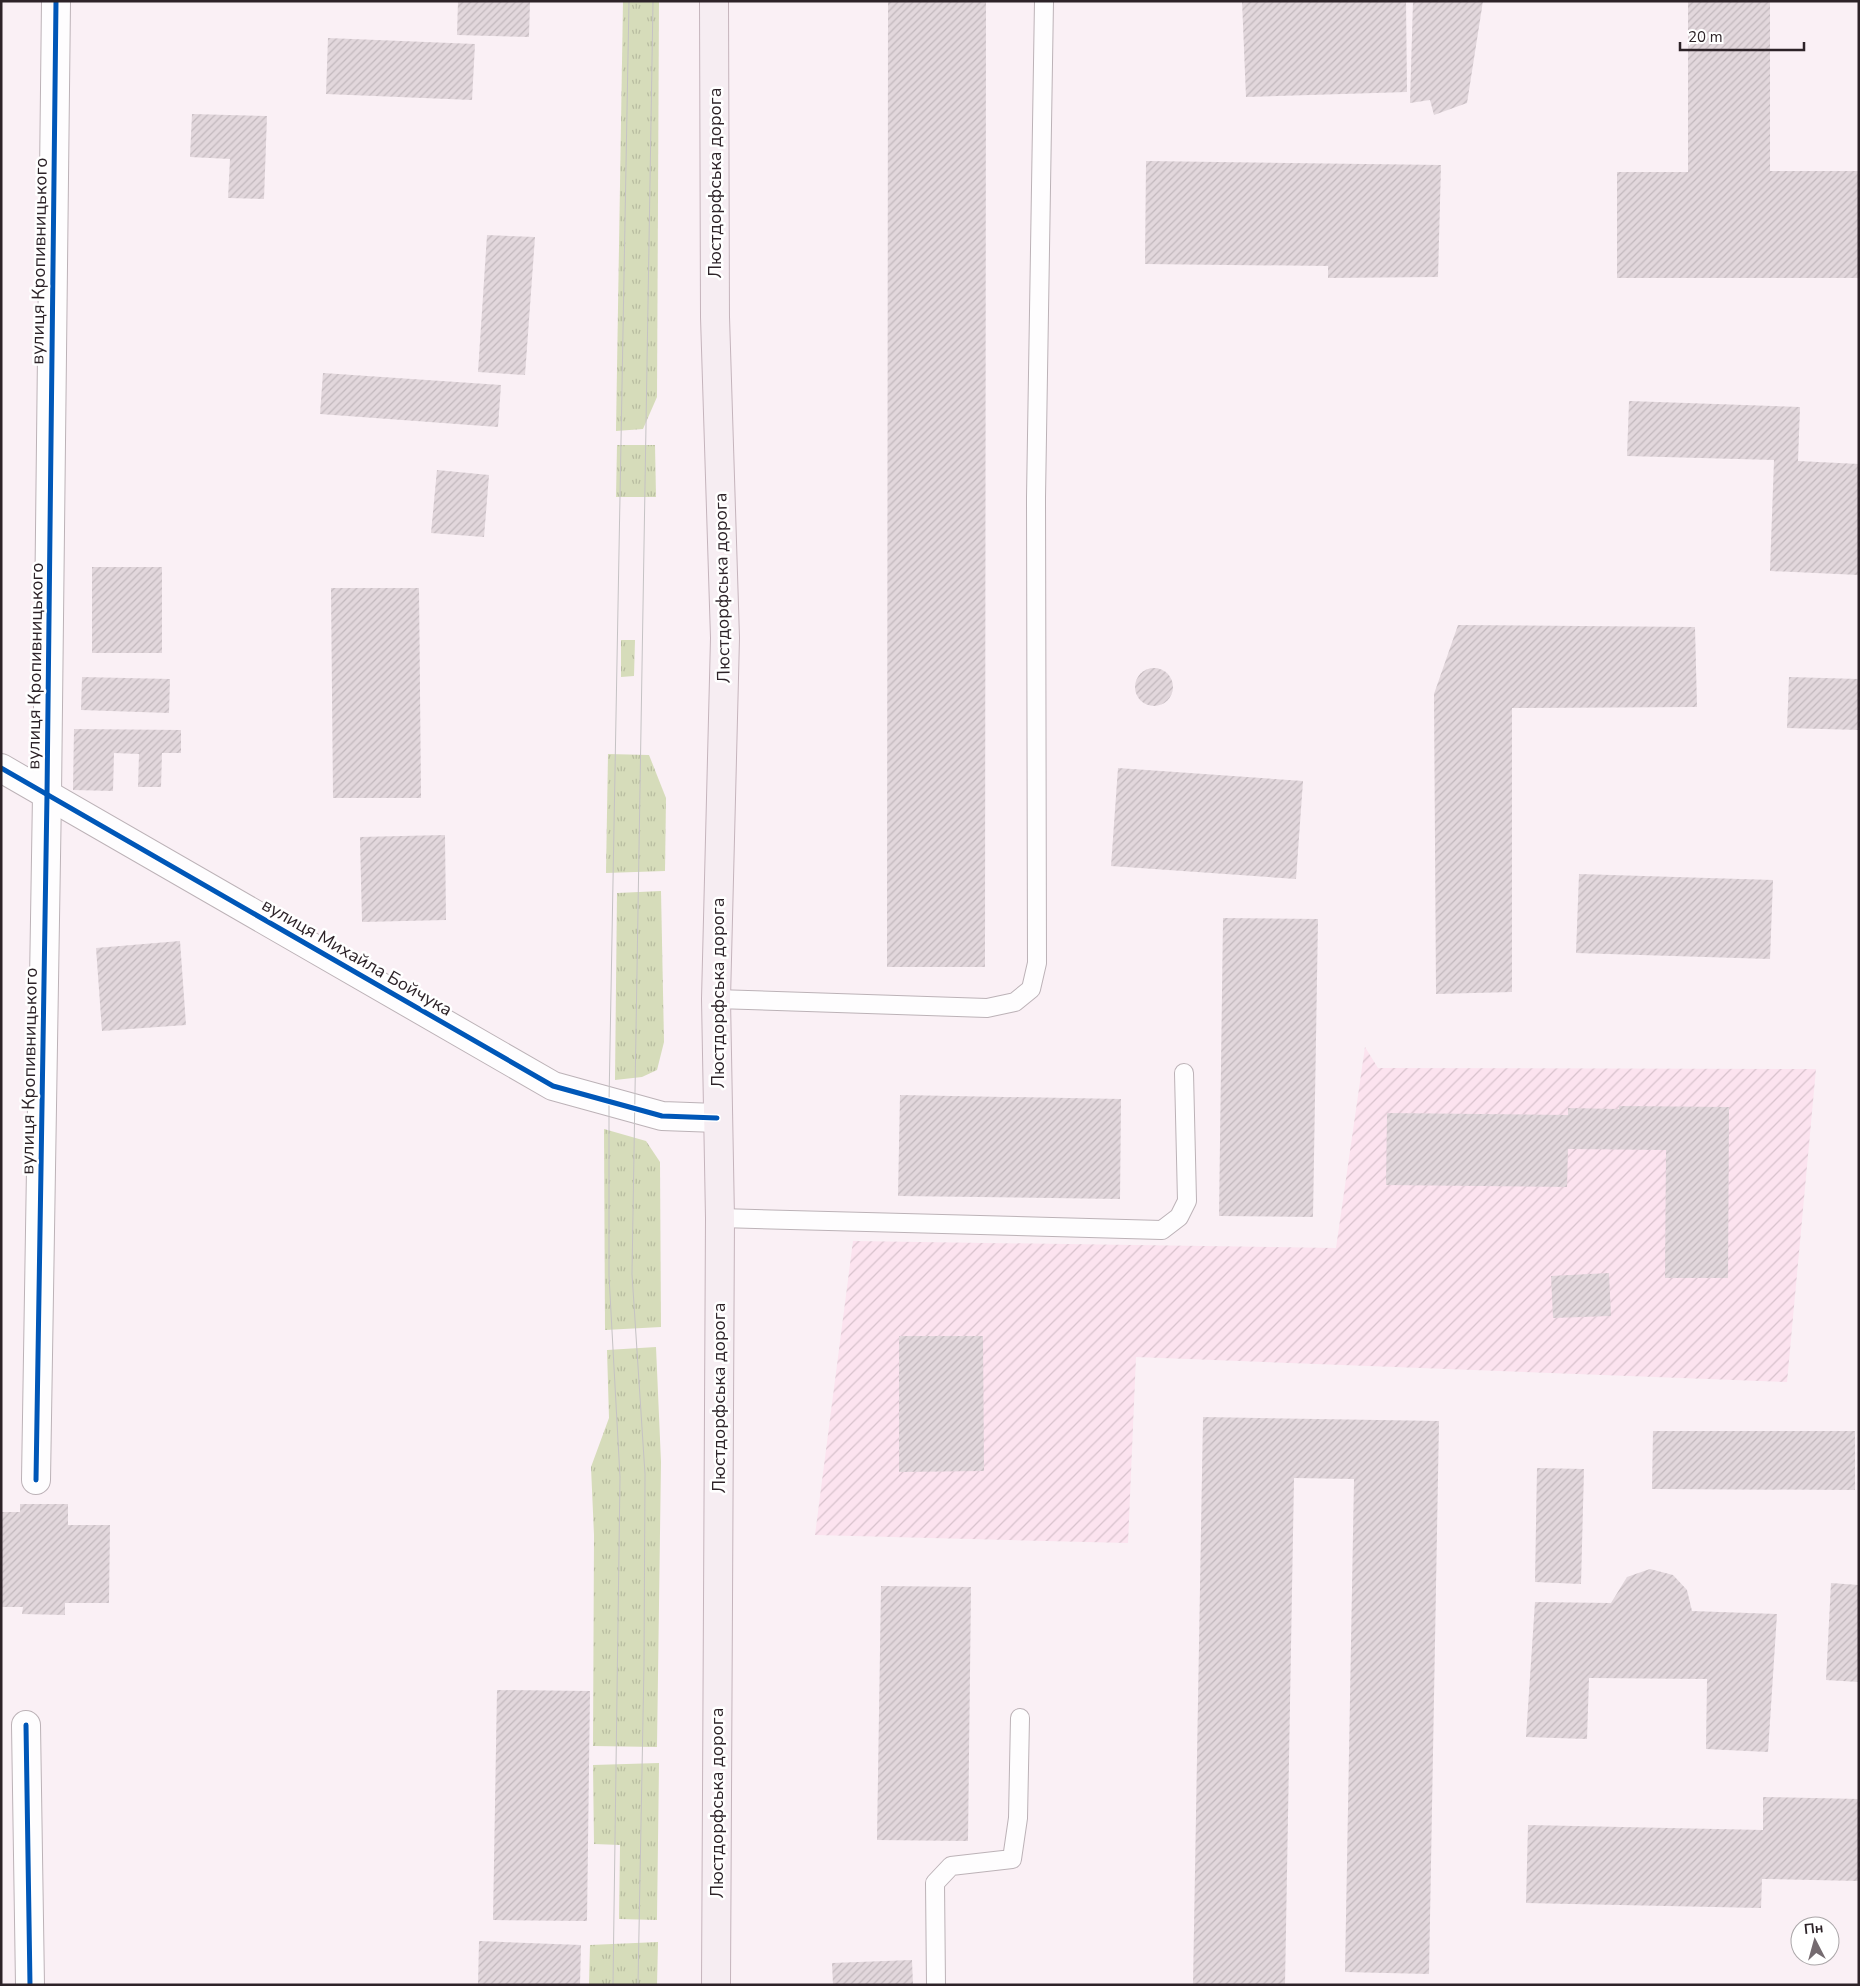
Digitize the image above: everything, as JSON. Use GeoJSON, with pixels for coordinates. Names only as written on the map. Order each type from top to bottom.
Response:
{"type":"FeatureCollection","features":[{"type":"Feature","properties":{"kind":"main road","name":"Люстдорфська дорога"},"geometry":{"type":"LineString","coordinates":[[714,1],[715,317],[724,638],[716,999],[720,1218],[716,1985]]}},
{"type":"Feature","properties":{"kind":"street","name":"вулиця Кропивницького"},"geometry":{"type":"LineString","coordinates":[[36,1480],[47,794],[56,1]]}},
{"type":"Feature","properties":{"kind":"street","name":"вулиця Михайла Бойчука"},"geometry":{"type":"LineString","coordinates":[[1,768],[553,1086],[662,1116],[717,1118]]}},
{"type":"Feature","properties":{"kind":"street"},"geometry":{"type":"LineString","coordinates":[[26,1725],[30,1985]]}},
{"type":"Feature","properties":{"kind":"lane"},"geometry":{"type":"LineString","coordinates":[[716,999],[987,1008],[1015,1002],[1030,990],[1037,963],[1036,498],[1044,1]]}},
{"type":"Feature","properties":{"kind":"lane"},"geometry":{"type":"LineString","coordinates":[[720,1218],[1162,1230],[1179,1217],[1187,1201],[1184,1073]]}},
{"type":"Feature","properties":{"kind":"lane"},"geometry":{"type":"LineString","coordinates":[[936,1985],[935,1883],[951,1866],[1012,1859],[1018,1818],[1020,1718]]}},
{"type":"Feature","properties":{"kind":"shaded area"},"geometry":{"type":"Polygon","coordinates":[[[1365,1047],[1378,1068],[1816,1069],[1787,1382],[1136,1357],[1128,1543],[815,1535],[853,1241],[1336,1248],[1365,1047]]]}},
{"type":"Feature","properties":{"kind":"green space"},"geometry":{"type":"Polygon","coordinates":[[[623,1],[659,1],[657,397],[643,429],[616,431],[623,1]]]}},
{"type":"Feature","properties":{"kind":"green space"},"geometry":{"type":"Polygon","coordinates":[[[617,445],[655,445],[656,497],[616,497],[617,445]]]}},
{"type":"Feature","properties":{"kind":"green space"},"geometry":{"type":"Polygon","coordinates":[[[621,640],[635,640],[634,676],[621,677],[621,640]]]}},
{"type":"Feature","properties":{"kind":"green space"},"geometry":{"type":"Polygon","coordinates":[[[608,754],[649,755],[666,798],[665,871],[606,873],[608,754]]]}},
{"type":"Feature","properties":{"kind":"green space"},"geometry":{"type":"Polygon","coordinates":[[[661,891],[664,1042],[657,1070],[642,1077],[615,1080],[617,893],[661,891]]]}},
{"type":"Feature","properties":{"kind":"green space"},"geometry":{"type":"Polygon","coordinates":[[[604,1129],[646,1141],[660,1162],[661,1327],[605,1330],[604,1129]]]}},
{"type":"Feature","properties":{"kind":"green space"},"geometry":{"type":"Polygon","coordinates":[[[656,1347],[661,1462],[657,1747],[593,1746],[594,1535],[591,1467],[609,1418],[607,1350],[656,1347]]]}},
{"type":"Feature","properties":{"kind":"green space"},"geometry":{"type":"Polygon","coordinates":[[[659,1763],[657,1920],[619,1919],[620,1845],[594,1844],[593,1765],[659,1763]]]}},
{"type":"Feature","properties":{"kind":"green space"},"geometry":{"type":"Polygon","coordinates":[[[658,1942],[657,1985],[589,1985],[590,1945],[658,1942]]]}},
{"type":"Feature","properties":{"kind":"building"},"geometry":{"type":"Polygon","coordinates":[[[458,1],[530,1],[529,37],[457,35],[458,1]]]}},
{"type":"Feature","properties":{"kind":"building"},"geometry":{"type":"Polygon","coordinates":[[[888,1],[986,1],[985,967],[887,967],[888,1]]]}},
{"type":"Feature","properties":{"kind":"building"},"geometry":{"type":"Polygon","coordinates":[[[1242,1],[1406,1],[1407,92],[1246,97],[1242,1]]]}},
{"type":"Feature","properties":{"kind":"building"},"geometry":{"type":"Polygon","coordinates":[[[1413,1],[1483,1],[1467,103],[1434,115],[1430,100],[1410,103],[1413,1]]]}},
{"type":"Feature","properties":{"kind":"building"},"geometry":{"type":"Polygon","coordinates":[[[1688,1],[1770,1],[1770,171],[1859,171],[1859,278],[1617,278],[1617,172],[1688,172],[1688,1]]]}},
{"type":"Feature","properties":{"kind":"building"},"geometry":{"type":"Polygon","coordinates":[[[328,38],[475,44],[472,100],[326,94],[328,38]]]}},
{"type":"Feature","properties":{"kind":"building"},"geometry":{"type":"Polygon","coordinates":[[[192,114],[267,116],[264,199],[228,198],[230,159],[190,157],[192,114]]]}},
{"type":"Feature","properties":{"kind":"building"},"geometry":{"type":"Polygon","coordinates":[[[1146,161],[1441,165],[1438,277],[1328,278],[1328,266],[1145,264],[1146,161]]]}},
{"type":"Feature","properties":{"kind":"building"},"geometry":{"type":"Polygon","coordinates":[[[487,235],[535,237],[525,375],[478,372],[487,235]]]}},
{"type":"Feature","properties":{"kind":"building"},"geometry":{"type":"Polygon","coordinates":[[[323,373],[501,385],[498,427],[320,414],[323,373]]]}},
{"type":"Feature","properties":{"kind":"building"},"geometry":{"type":"Polygon","coordinates":[[[1629,401],[1800,407],[1798,461],[1859,464],[1859,575],[1770,571],[1774,460],[1627,456],[1629,401]]]}},
{"type":"Feature","properties":{"kind":"building"},"geometry":{"type":"Polygon","coordinates":[[[437,470],[489,475],[484,537],[431,533],[437,470]]]}},
{"type":"Feature","properties":{"kind":"building"},"geometry":{"type":"Polygon","coordinates":[[[92,567],[162,567],[162,653],[92,653],[92,567]]]}},
{"type":"Feature","properties":{"kind":"building"},"geometry":{"type":"Polygon","coordinates":[[[331,588],[419,588],[421,798],[333,798],[331,588]]]}},
{"type":"Feature","properties":{"kind":"building"},"geometry":{"type":"Polygon","coordinates":[[[1458,625],[1695,627],[1697,707],[1512,708],[1512,992],[1436,994],[1434,694],[1458,625]]]}},
{"type":"Feature","properties":{"kind":"building"},"geometry":{"type":"Polygon","coordinates":[[[1154,668],[1161,669],[1167,674],[1172,680],[1172,694],[1167,700],[1161,705],[1154,706],[1147,705],[1141,700],[1136,694],[1135,687],[1136,680],[1141,674],[1147,669],[1154,668]]]}},
{"type":"Feature","properties":{"kind":"building"},"geometry":{"type":"Polygon","coordinates":[[[82,677],[170,679],[169,713],[81,710],[82,677]]]}},
{"type":"Feature","properties":{"kind":"building"},"geometry":{"type":"Polygon","coordinates":[[[1789,677],[1859,679],[1859,730],[1787,728],[1789,677]]]}},
{"type":"Feature","properties":{"kind":"building"},"geometry":{"type":"Polygon","coordinates":[[[74,729],[181,730],[181,753],[162,753],[161,787],[138,787],[139,754],[114,753],[113,791],[73,790],[74,729]]]}},
{"type":"Feature","properties":{"kind":"building"},"geometry":{"type":"Polygon","coordinates":[[[1118,768],[1303,781],[1296,879],[1111,866],[1118,768]]]}},
{"type":"Feature","properties":{"kind":"building"},"geometry":{"type":"Polygon","coordinates":[[[445,835],[446,920],[362,922],[360,837],[445,835]]]}},
{"type":"Feature","properties":{"kind":"building"},"geometry":{"type":"Polygon","coordinates":[[[1579,874],[1773,880],[1770,959],[1576,953],[1579,874]]]}},
{"type":"Feature","properties":{"kind":"building"},"geometry":{"type":"Polygon","coordinates":[[[1223,918],[1318,919],[1313,1217],[1219,1216],[1223,918]]]}},
{"type":"Feature","properties":{"kind":"building"},"geometry":{"type":"Polygon","coordinates":[[[180,941],[186,1025],[102,1031],[96,948],[180,941]]]}},
{"type":"Feature","properties":{"kind":"building"},"geometry":{"type":"Polygon","coordinates":[[[900,1095],[1121,1099],[1120,1199],[898,1196],[900,1095]]]}},
{"type":"Feature","properties":{"kind":"building"},"geometry":{"type":"Polygon","coordinates":[[[1619,1106],[1729,1107],[1728,1278],[1665,1278],[1666,1150],[1568,1149],[1567,1187],[1386,1185],[1387,1113],[1568,1115],[1568,1108],[1619,1109],[1619,1106]]]}},
{"type":"Feature","properties":{"kind":"building"},"geometry":{"type":"Polygon","coordinates":[[[1609,1273],[1611,1316],[1553,1318],[1551,1276],[1609,1273]]]}},
{"type":"Feature","properties":{"kind":"building"},"geometry":{"type":"Polygon","coordinates":[[[899,1336],[983,1336],[984,1471],[899,1472],[899,1336]]]}},
{"type":"Feature","properties":{"kind":"building"},"geometry":{"type":"Polygon","coordinates":[[[1203,1417],[1439,1421],[1429,1974],[1345,1972],[1354,1479],[1294,1478],[1285,1985],[1193,1985],[1203,1417]]]}},
{"type":"Feature","properties":{"kind":"building"},"geometry":{"type":"Polygon","coordinates":[[[1653,1431],[1855,1431],[1855,1490],[1652,1489],[1653,1431]]]}},
{"type":"Feature","properties":{"kind":"building"},"geometry":{"type":"Polygon","coordinates":[[[1537,1468],[1584,1469],[1581,1584],[1535,1582],[1537,1468]]]}},
{"type":"Feature","properties":{"kind":"building"},"geometry":{"type":"Polygon","coordinates":[[[20,1504],[68,1504],[68,1525],[110,1525],[109,1603],[65,1603],[65,1615],[22,1614],[23,1607],[1,1607],[1,1512],[20,1512],[20,1504]]]}},
{"type":"Feature","properties":{"kind":"building"},"geometry":{"type":"Polygon","coordinates":[[[1650,1569],[1673,1575],[1687,1590],[1692,1611],[1777,1614],[1768,1752],[1706,1749],[1707,1679],[1589,1678],[1587,1739],[1526,1737],[1535,1602],[1611,1603],[1627,1577],[1650,1569]]]}},
{"type":"Feature","properties":{"kind":"building"},"geometry":{"type":"Polygon","coordinates":[[[1831,1583],[1859,1585],[1859,1682],[1826,1680],[1831,1583]]]}},
{"type":"Feature","properties":{"kind":"building"},"geometry":{"type":"Polygon","coordinates":[[[881,1586],[971,1587],[968,1841],[877,1840],[881,1586]]]}},
{"type":"Feature","properties":{"kind":"building"},"geometry":{"type":"Polygon","coordinates":[[[497,1690],[590,1691],[587,1921],[493,1920],[497,1690]]]}},
{"type":"Feature","properties":{"kind":"building"},"geometry":{"type":"Polygon","coordinates":[[[1763,1797],[1859,1799],[1859,1881],[1762,1879],[1761,1908],[1526,1903],[1528,1825],[1763,1830],[1763,1797]]]}},
{"type":"Feature","properties":{"kind":"building"},"geometry":{"type":"Polygon","coordinates":[[[479,1941],[581,1945],[580,1985],[478,1985],[479,1941]]]}},
{"type":"Feature","properties":{"kind":"building"},"geometry":{"type":"Polygon","coordinates":[[[912,1960],[913,1985],[833,1985],[832,1963],[912,1960]]]}},
{"type":"Feature","properties":{"kind":"tram line"},"geometry":{"type":"LineString","coordinates":[[613,1985],[620,1477],[609,1276],[609,1102],[629,1]]}},
{"type":"Feature","properties":{"kind":"tram line"},"geometry":{"type":"LineString","coordinates":[[638,1985],[644,1664],[645,1474],[632,1274],[653,1]]}},
{"type":"Feature","properties":{"kind":"cycle path"},"geometry":{"type":"LineString","coordinates":[[36,1480],[47,795],[56,1]]}},
{"type":"Feature","properties":{"kind":"cycle path"},"geometry":{"type":"LineString","coordinates":[[1,768],[553,1086],[662,1116],[717,1118]]}},
{"type":"Feature","properties":{"kind":"cycle path"},"geometry":{"type":"LineString","coordinates":[[26,1725],[30,1985]]}}]}
